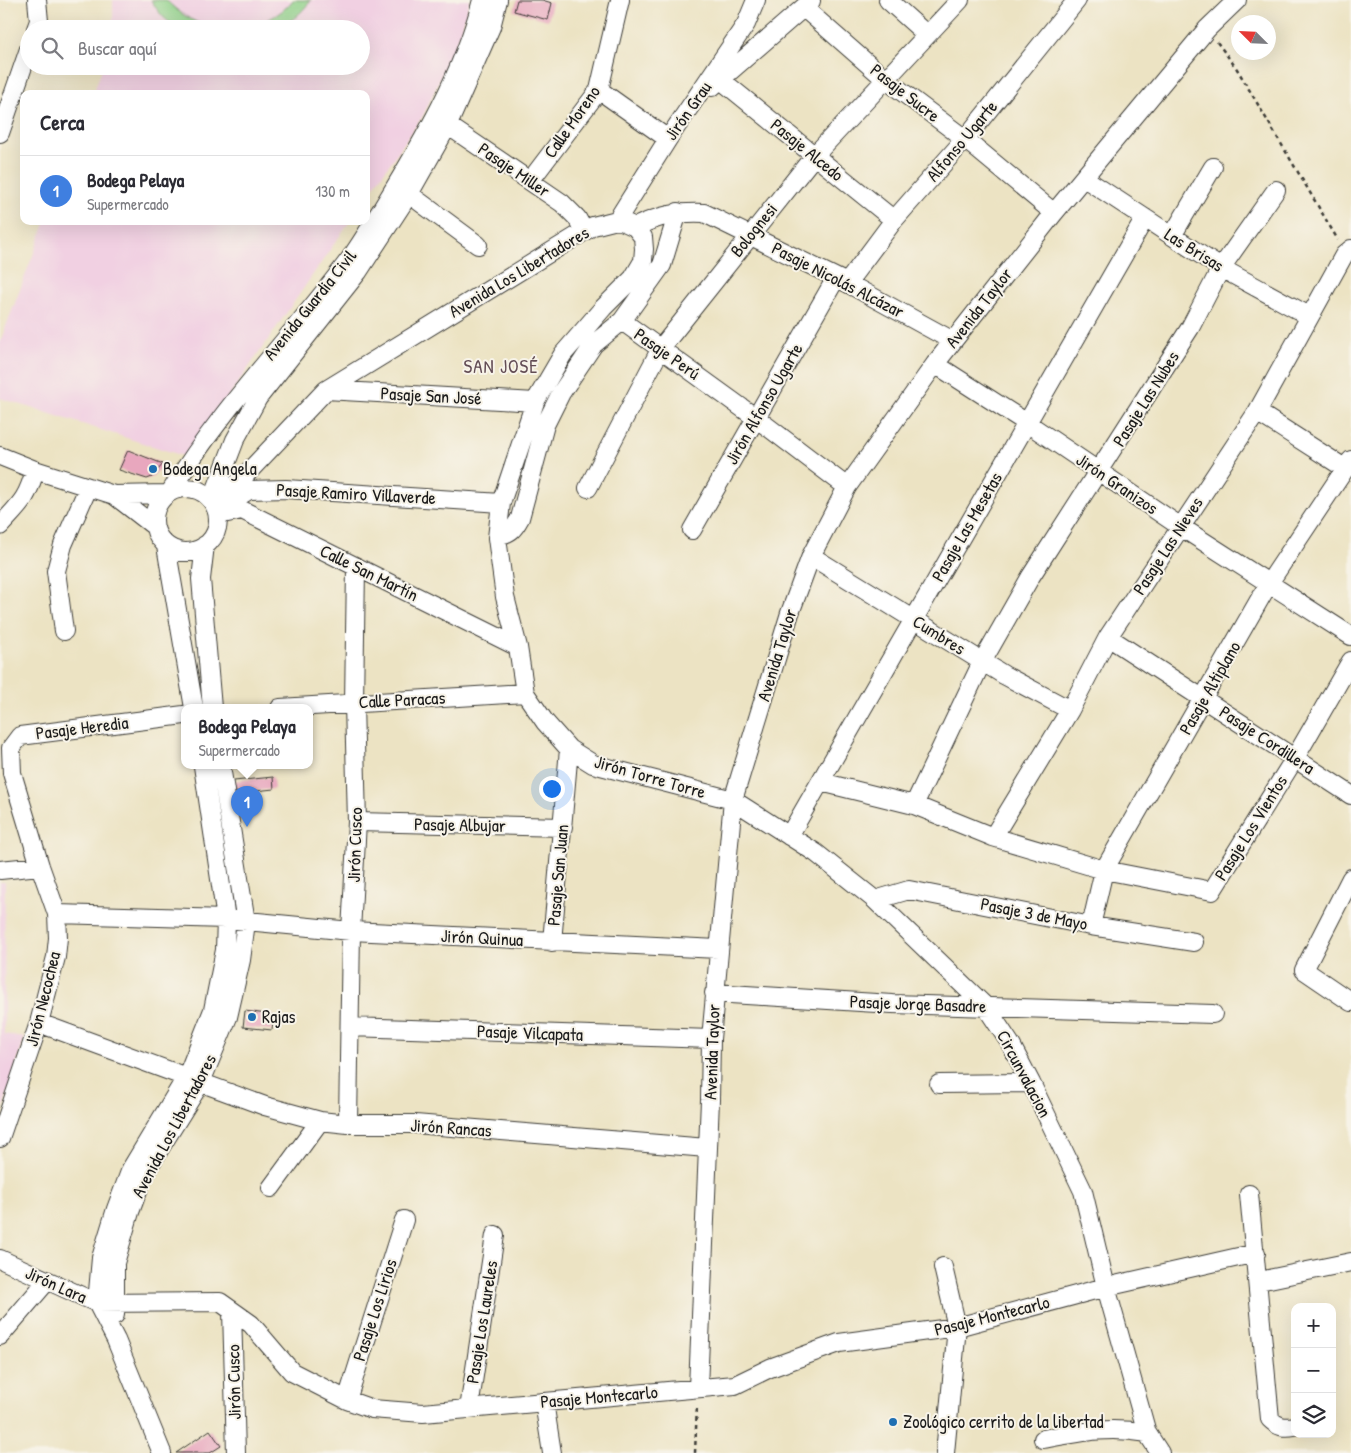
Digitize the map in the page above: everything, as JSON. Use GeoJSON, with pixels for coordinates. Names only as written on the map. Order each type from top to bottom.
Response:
{"type":"FeatureCollection","features":[{"type":"Feature","properties":{"kind":"street"},"geometry":{"type":"LineString","coordinates":[[37,0],[38,20]]}},
{"type":"Feature","properties":{"kind":"street","name":"Avenida Guardia Civil"},"geometry":{"type":"LineString","coordinates":[[169,493],[190,460],[243,388],[347,263],[442,121],[458,69],[477,20],[482,0]]}},
{"type":"Feature","properties":{"kind":"street","name":"Avenida Guardia Civil"},"geometry":{"type":"LineString","coordinates":[[215,508],[234,440],[258,398],[358,272],[409,194],[442,121],[491,27],[498,0]]}},
{"type":"Feature","properties":{"kind":"street","name":"Calle Moreno"},"geometry":{"type":"LineString","coordinates":[[530,181],[599,90],[620,0]]}},
{"type":"Feature","properties":{"kind":"street","name":"Jirón Grau"},"geometry":{"type":"LineString","coordinates":[[617,220],[668,139],[746,24],[756,0]]}},
{"type":"Feature","properties":{"kind":"street"},"geometry":{"type":"LineString","coordinates":[[888,0],[927,35]]}},
{"type":"Feature","properties":{"kind":"street","name":"Bolognesi"},"geometry":{"type":"LineString","coordinates":[[588,488],[661,348],[814,156],[884,79],[960,0]]}},
{"type":"Feature","properties":{"kind":"street","name":"Alfonso Ugarte"},"geometry":{"type":"LineString","coordinates":[[842,280],[965,139],[1077,0]]}},
{"type":"Feature","properties":{"kind":"street","name":"Avenida Taylor"},"geometry":{"type":"LineString","coordinates":[[698,1388],[711,1039],[732,800],[790,613],[811,556],[847,486],[934,364],[1054,213],[1207,29],[1237,0]]}},
{"type":"Feature","properties":{"kind":"street"},"geometry":{"type":"LineString","coordinates":[[698,97],[721,80],[808,4]]}},
{"type":"Feature","properties":{"kind":"street","name":"Pasaje Sucre"},"geometry":{"type":"LineString","coordinates":[[808,4],[884,79],[965,139],[1054,213]]}},
{"type":"Feature","properties":{"kind":"street"},"geometry":{"type":"LineString","coordinates":[[0,133],[7,89],[20,65]]}},
{"type":"Feature","properties":{"kind":"street","name":"Pasaje Alcedo"},"geometry":{"type":"LineString","coordinates":[[721,80],[894,220]]}},
{"type":"Feature","properties":{"kind":"street"},"geometry":{"type":"LineString","coordinates":[[599,90],[668,139]]}},
{"type":"Feature","properties":{"kind":"street","name":"Pasaje Miller"},"geometry":{"type":"LineString","coordinates":[[442,121],[562,203],[577,218],[584,231]]}},
{"type":"Feature","properties":{"kind":"street"},"geometry":{"type":"LineString","coordinates":[[1172,236],[1213,166]]}},
{"type":"Feature","properties":{"kind":"street","name":"Las Brisas"},"geometry":{"type":"LineString","coordinates":[[1084,178],[1221,268],[1309,316]]}},
{"type":"Feature","properties":{"kind":"street","name":"Pasaje Las Nubes"},"geometry":{"type":"LineString","coordinates":[[914,805],[982,662],[1031,576],[1190,328],[1221,268],[1276,190]]}},
{"type":"Feature","properties":{"kind":"street"},"geometry":{"type":"LineString","coordinates":[[409,194],[478,245]]}},
{"type":"Feature","properties":{"kind":"street"},"geometry":{"type":"LineString","coordinates":[[622,321],[662,265],[678,212]]}},
{"type":"Feature","properties":{"kind":"street","name":"Pasaje Nicolás Alcázar"},"geometry":{"type":"LineString","coordinates":[[636,227],[660,216],[678,212],[704,213],[842,280],[953,341]]}},
{"type":"Feature","properties":{"kind":"street","name":"Pasaje Las Mesetas"},"geometry":{"type":"LineString","coordinates":[[790,836],[1145,218]]}},
{"type":"Feature","properties":{"kind":"street"},"geometry":{"type":"LineString","coordinates":[[569,749],[545,722],[525,693],[518,647],[505,597],[498,534],[501,503],[536,402],[563,354],[603,308],[633,278],[642,261],[644,249],[643,236],[636,227],[617,220]]}},
{"type":"Feature","properties":{"kind":"street","name":"Avenida Los Libertadores"},"geometry":{"type":"LineString","coordinates":[[215,508],[326,390],[584,231],[593,226],[617,220]]}},
{"type":"Feature","properties":{"kind":"street","name":"Pasaje Las Nieves"},"geometry":{"type":"LineString","coordinates":[[993,837],[1070,710],[1108,637],[1257,412],[1309,316],[1348,252]]}},
{"type":"Feature","properties":{"kind":"street","name":"Jirón Alfonso Ugarte"},"geometry":{"type":"LineString","coordinates":[[692,530],[756,418],[842,280]]}},
{"type":"Feature","properties":{"kind":"street","name":"Pasaje Perú"},"geometry":{"type":"LineString","coordinates":[[498,534],[507,534],[513,529],[520,518],[545,425],[561,393],[594,344],[622,321],[847,486]]}},
{"type":"Feature","properties":{"kind":"street","name":"Jirón Granizos"},"geometry":{"type":"LineString","coordinates":[[934,364],[1027,423],[1181,527],[1351,636]]}},
{"type":"Feature","properties":{"kind":"street","name":"Pasaje San José"},"geometry":{"type":"LineString","coordinates":[[326,390],[536,402]]}},
{"type":"Feature","properties":{"kind":"street"},"geometry":{"type":"LineString","coordinates":[[1257,412],[1349,464]]}},
{"type":"Feature","properties":{"kind":"street"},"geometry":{"type":"LineString","coordinates":[[0,456],[35,470],[114,495],[169,493],[180,488],[198,490],[215,508],[215,532],[205,545],[201,579],[212,704]]}},
{"type":"Feature","properties":{"kind":"street","name":"Pasaje Altiplano"},"geometry":{"type":"LineString","coordinates":[[1091,926],[1104,870],[1269,583],[1349,464]]}},
{"type":"Feature","properties":{"kind":"street"},"geometry":{"type":"LineString","coordinates":[[0,526],[22,503],[29,492],[35,470]]}},
{"type":"Feature","properties":{"kind":"street"},"geometry":{"type":"LineString","coordinates":[[64,631],[56,571],[63,545],[88,488]]}},
{"type":"Feature","properties":{"kind":"street","name":"Pasaje Ramiro Villaverde"},"geometry":{"type":"LineString","coordinates":[[215,508],[249,490],[286,489],[501,503]]}},
{"type":"Feature","properties":{"kind":"street"},"geometry":{"type":"LineString","coordinates":[[169,493],[156,509],[154,526],[156,534],[166,546],[193,704]]}},
{"type":"Feature","properties":{"kind":"street"},"geometry":{"type":"LineString","coordinates":[[114,495],[154,526]]}},
{"type":"Feature","properties":{"kind":"street","name":"Calle San Martín"},"geometry":{"type":"LineString","coordinates":[[215,508],[242,510],[518,647]]}},
{"type":"Feature","properties":{"kind":"street"},"geometry":{"type":"LineString","coordinates":[[166,546],[186,552],[205,545]]}},
{"type":"Feature","properties":{"kind":"street","name":"Cumbres"},"geometry":{"type":"LineString","coordinates":[[811,556],[982,662],[1070,710]]}},
{"type":"Feature","properties":{"kind":"street","name":"Jirón Cusco"},"geometry":{"type":"LineString","coordinates":[[348,1124],[351,931],[357,822],[354,703],[356,567]]}},
{"type":"Feature","properties":{"kind":"street"},"geometry":{"type":"LineString","coordinates":[[179,613],[204,610]]}},
{"type":"Feature","properties":{"kind":"street","name":"Pasaje Cordillera"},"geometry":{"type":"LineString","coordinates":[[1108,637],[1351,796]]}},
{"type":"Feature","properties":{"kind":"street","name":"Pasaje Los Vientos"},"geometry":{"type":"LineString","coordinates":[[1104,870],[1212,891],[1295,758],[1351,661]]}},
{"type":"Feature","properties":{"kind":"street","name":"Calle Paracas"},"geometry":{"type":"LineString","coordinates":[[313,706],[525,693]]}},
{"type":"Feature","properties":{"kind":"street","name":"Pasaje Heredia"},"geometry":{"type":"LineString","coordinates":[[12,773],[11,748],[20,736],[181,715]]}},
{"type":"Feature","properties":{"kind":"street","name":"Jirón Torre Torre"},"geometry":{"type":"LineString","coordinates":[[569,749],[593,764],[732,800]]}},
{"type":"Feature","properties":{"kind":"street","name":"Pasaje San Juan"},"geometry":{"type":"LineString","coordinates":[[552,942],[569,749]]}},
{"type":"Feature","properties":{"kind":"street","name":"Avenida Los Libertadores"},"geometry":{"type":"LineString","coordinates":[[194,1079],[213,1010],[225,950],[226,919],[203,769]]}},
{"type":"Feature","properties":{"kind":"street","name":"Avenida Los Libertadores"},"geometry":{"type":"LineString","coordinates":[[162,1453],[116,1340],[106,1303],[130,1212],[144,1174],[228,1017],[241,960],[246,922],[221,769]]}},
{"type":"Feature","properties":{"kind":"street","name":"Jirón Necochea"},"geometry":{"type":"LineString","coordinates":[[0,1138],[40,1023],[56,957],[57,914],[40,866],[12,773]]}},
{"type":"Feature","properties":{"kind":"street"},"geometry":{"type":"LineString","coordinates":[[821,782],[914,805],[993,837],[1104,870]]}},
{"type":"Feature","properties":{"kind":"street","name":"Circunvalacion"},"geometry":{"type":"LineString","coordinates":[[732,800],[816,853],[875,900],[986,1007],[1010,1043],[1083,1191],[1106,1287],[1147,1433],[1160,1453]]}},
{"type":"Feature","properties":{"kind":"street","name":"Pasaje Albujar"},"geometry":{"type":"LineString","coordinates":[[357,822],[563,827]]}},
{"type":"Feature","properties":{"kind":"street"},"geometry":{"type":"LineString","coordinates":[[0,870],[40,866]]}},
{"type":"Feature","properties":{"kind":"street"},"geometry":{"type":"LineString","coordinates":[[1351,878],[1304,970],[1351,1002]]}},
{"type":"Feature","properties":{"kind":"street","name":"Pasaje 3 de Mayo"},"geometry":{"type":"LineString","coordinates":[[875,900],[909,890],[1091,926],[1194,942]]}},
{"type":"Feature","properties":{"kind":"street"},"geometry":{"type":"LineString","coordinates":[[57,914],[226,919]]}},
{"type":"Feature","properties":{"kind":"street","name":"Jirón Quinua"},"geometry":{"type":"LineString","coordinates":[[226,919],[351,931],[718,949]]}},
{"type":"Feature","properties":{"kind":"street","name":"Pasaje Jorge Basadre"},"geometry":{"type":"LineString","coordinates":[[714,993],[892,1004],[1213,1014]]}},
{"type":"Feature","properties":{"kind":"street","name":"Jirón Rancas"},"geometry":{"type":"LineString","coordinates":[[40,1023],[265,1106],[320,1121],[348,1124],[415,1124],[708,1148]]}},
{"type":"Feature","properties":{"kind":"street","name":"Pasaje Vilcapata"},"geometry":{"type":"LineString","coordinates":[[350,1027],[711,1039]]}},
{"type":"Feature","properties":{"kind":"street"},"geometry":{"type":"LineString","coordinates":[[940,1084],[1031,1083]]}},
{"type":"Feature","properties":{"kind":"street"},"geometry":{"type":"LineString","coordinates":[[271,1188],[320,1121]]}},
{"type":"Feature","properties":{"kind":"street"},"geometry":{"type":"LineString","coordinates":[[1249,1194],[1259,1281],[1270,1419],[1277,1426],[1291,1426]]}},
{"type":"Feature","properties":{"kind":"street","name":"Pasaje Los Lirios"},"geometry":{"type":"LineString","coordinates":[[346,1400],[404,1220]]}},
{"type":"Feature","properties":{"kind":"street","name":"Pasaje Los Laureles"},"geometry":{"type":"LineString","coordinates":[[469,1409],[495,1235]]}},
{"type":"Feature","properties":{"kind":"street","name":"Pasaje Montecarlo"},"geometry":{"type":"LineString","coordinates":[[106,1303],[220,1302],[251,1324],[292,1372],[346,1400],[372,1409],[423,1413],[735,1385],[770,1368],[839,1343],[957,1328],[1106,1287],[1256,1253]]}},
{"type":"Feature","properties":{"kind":"street","name":"Jirón Lara"},"geometry":{"type":"LineString","coordinates":[[0,1259],[106,1303]]}},
{"type":"Feature","properties":{"kind":"street"},"geometry":{"type":"LineString","coordinates":[[1259,1281],[1351,1262]]}},
{"type":"Feature","properties":{"kind":"street"},"geometry":{"type":"LineString","coordinates":[[943,1267],[957,1328],[944,1453]]}},
{"type":"Feature","properties":{"kind":"street"},"geometry":{"type":"LineString","coordinates":[[0,1336],[47,1280]]}},
{"type":"Feature","properties":{"kind":"street","name":"Jirón Cusco"},"geometry":{"type":"LineString","coordinates":[[232,1311],[236,1453]]}},
{"type":"Feature","properties":{"kind":"street"},"geometry":{"type":"LineString","coordinates":[[544,1402],[552,1453]]}},
{"type":"Feature","properties":{"kind":"street"},"geometry":{"type":"LineString","coordinates":[[1043,1439],[1098,1429],[1122,1428],[1147,1433]]}},
{"type":"Feature","properties":{"kind":"path"},"geometry":{"type":"LineString","coordinates":[[1207,29],[1237,69],[1271,128],[1348,252]]}},
{"type":"Feature","properties":{"kind":"path"},"geometry":{"type":"LineString","coordinates":[[695,1453],[698,1388]]}},
{"type":"Feature","properties":{"kind":"shaded area"},"geometry":{"type":"Polygon","coordinates":[[[113,0],[470,0],[460,35],[423,116],[370,192],[370,90],[94,90],[100,75],[370,75],[370,20],[113,20],[113,0]]]}},
{"type":"Feature","properties":{"kind":"shaded area"},"geometry":{"type":"Polygon","coordinates":[[[44,225],[347,225],[187,457],[0,398],[0,342],[44,225]]]}},
{"type":"Feature","properties":{"kind":"shaded area"},"geometry":{"type":"Polygon","coordinates":[[[0,882],[5,882],[4,1034],[25,1037],[0,1118],[0,882]]]}},
{"type":"Feature","properties":{"kind":"green space"},"geometry":{"type":"Polygon","coordinates":[[[151,0],[166,0],[178,11],[192,20],[166,20],[151,0]]]}},
{"type":"Feature","properties":{"kind":"green space"},"geometry":{"type":"Polygon","coordinates":[[[293,0],[311,0],[291,20],[267,20],[276,15],[293,0]]]}},
{"type":"Feature","properties":{"kind":"building"},"geometry":{"type":"Polygon","coordinates":[[[517,0],[542,0],[552,3],[548,20],[514,11],[517,0]]]}},
{"type":"Feature","properties":{"kind":"building"},"geometry":{"type":"Polygon","coordinates":[[[128,450],[163,464],[152,477],[147,479],[119,470],[128,450]]]}},
{"type":"Feature","properties":{"kind":"building"},"geometry":{"type":"Polygon","coordinates":[[[273,777],[274,789],[236,793],[234,781],[273,777]]]}},
{"type":"Feature","properties":{"kind":"building"},"geometry":{"type":"Polygon","coordinates":[[[245,1011],[274,1015],[272,1030],[243,1027],[245,1011]]]}},
{"type":"Feature","properties":{"kind":"building"},"geometry":{"type":"Polygon","coordinates":[[[210,1430],[221,1446],[210,1453],[176,1453],[210,1430]]]}},
{"type":"Feature","properties":{"kind":"place","name":"Bodega Angela"},"geometry":{"type":"Point","coordinates":[153,469]}},
{"type":"Feature","properties":{"kind":"place","name":"Bodega Pelaya"},"geometry":{"type":"Point","coordinates":[247,827]}},
{"type":"Feature","properties":{"kind":"place","name":"Rajas"},"geometry":{"type":"Point","coordinates":[252,1017]}},
{"type":"Feature","properties":{"kind":"place","name":"Zoológico cerrito de la libertad"},"geometry":{"type":"Point","coordinates":[893,1422]}},
{"type":"Feature","properties":{"kind":"district","name":"SAN JOSÉ"},"geometry":{"type":"Point","coordinates":[501,366]}}]}
